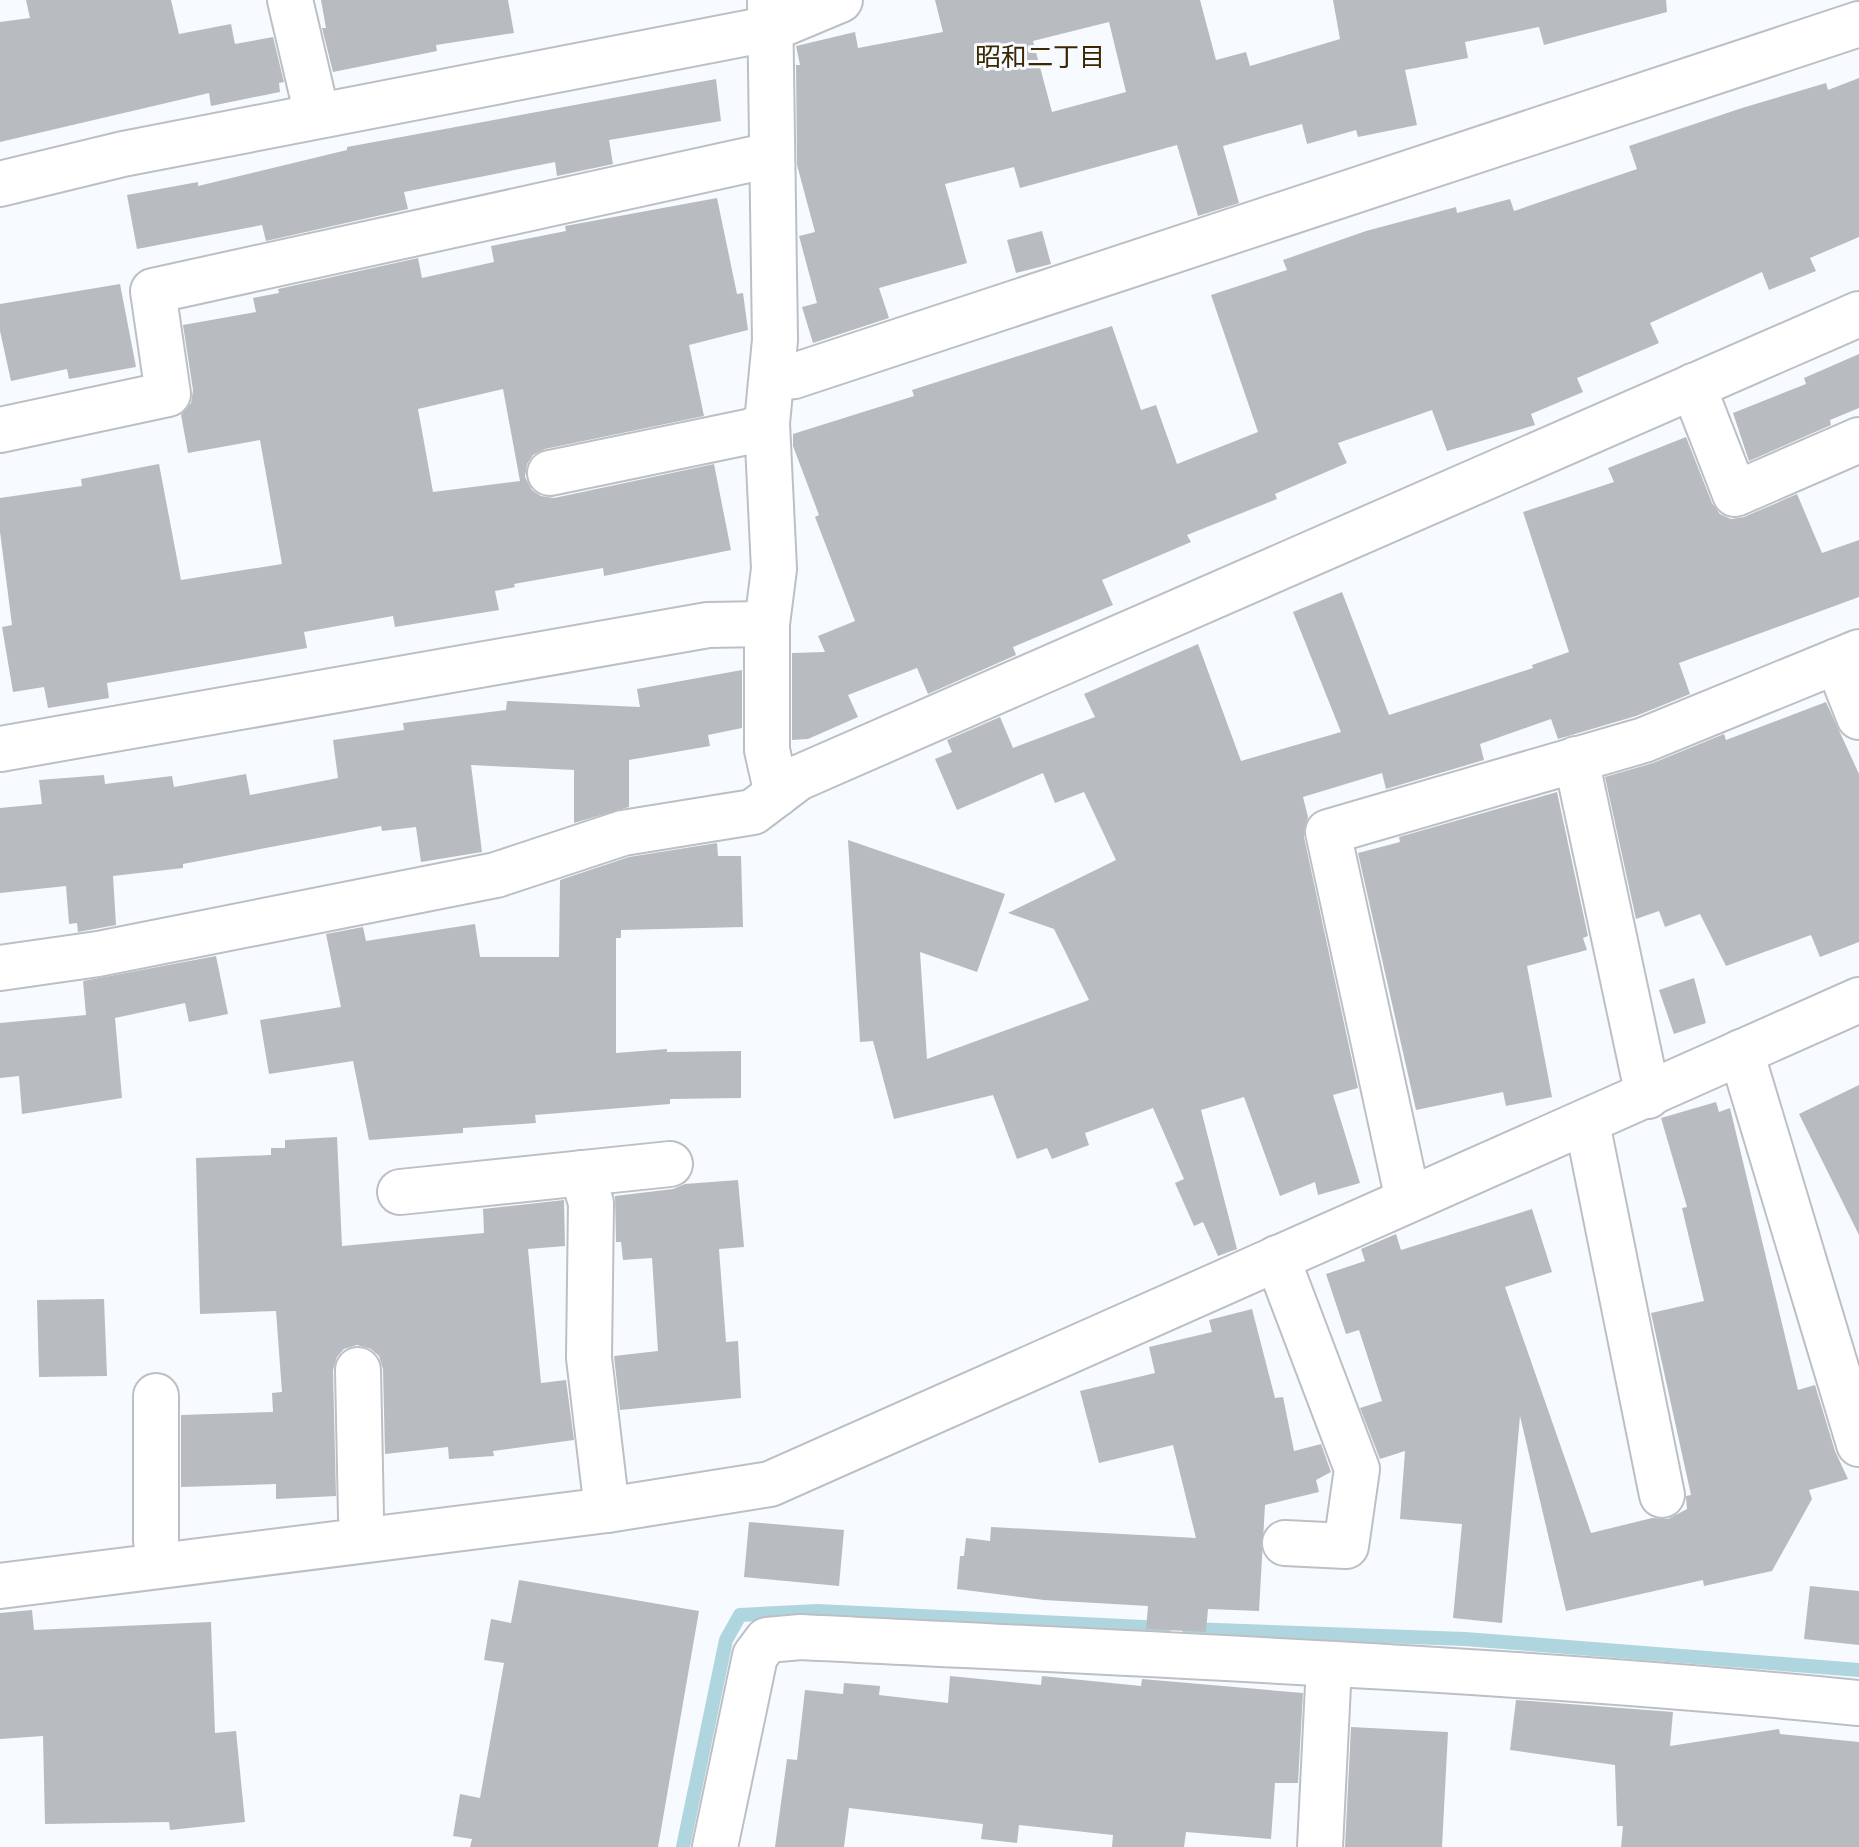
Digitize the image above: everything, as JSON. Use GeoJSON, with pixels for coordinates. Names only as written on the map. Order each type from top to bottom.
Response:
{"type":"FeatureCollection","features":[{"type":"Feature","properties":{"kind":"street"},"geometry":{"type":"LineString","coordinates":[[290,0],[317,115]]}},
{"type":"Feature","properties":{"kind":"street"},"geometry":{"type":"LineString","coordinates":[[0,184],[123,154],[317,115],[840,0]]}},
{"type":"Feature","properties":{"kind":"street"},"geometry":{"type":"LineString","coordinates":[[771,14],[774,378],[767,423],[774,569],[767,624],[767,750],[777,794]]}},
{"type":"Feature","properties":{"kind":"street"},"geometry":{"type":"LineString","coordinates":[[774,378],[794,376],[1859,24]]}},
{"type":"Feature","properties":{"kind":"street"},"geometry":{"type":"LineString","coordinates":[[0,430],[168,394],[153,291],[771,155]]}},
{"type":"Feature","properties":{"kind":"street"},"geometry":{"type":"LineString","coordinates":[[0,968],[98,954],[496,875],[623,833],[753,812],[798,778],[1859,314]]}},
{"type":"Feature","properties":{"kind":"street"},"geometry":{"type":"LineString","coordinates":[[1693,386],[1735,494],[1859,440]]}},
{"type":"Feature","properties":{"kind":"street"},"geometry":{"type":"LineString","coordinates":[[550,473],[752,431],[767,423]]}},
{"type":"Feature","properties":{"kind":"street"},"geometry":{"type":"LineString","coordinates":[[0,749],[708,625],[767,624]]}},
{"type":"Feature","properties":{"kind":"street"},"geometry":{"type":"LineString","coordinates":[[1408,1200],[1328,832],[1644,740],[1848,656],[1859,717]]}},
{"type":"Feature","properties":{"kind":"street"},"geometry":{"type":"LineString","coordinates":[[1576,759],[1648,1096]]}},
{"type":"Feature","properties":{"kind":"street"},"geometry":{"type":"LineString","coordinates":[[0,1586],[607,1510],[770,1484],[1859,1000]]}},
{"type":"Feature","properties":{"kind":"street"},"geometry":{"type":"LineString","coordinates":[[1741,1052],[1859,1444]]}},
{"type":"Feature","properties":{"kind":"street"},"geometry":{"type":"LineString","coordinates":[[1587,1123],[1662,1495]]}},
{"type":"Feature","properties":{"kind":"street"},"geometry":{"type":"LineString","coordinates":[[400,1192],[670,1164]]}},
{"type":"Feature","properties":{"kind":"street"},"geometry":{"type":"LineString","coordinates":[[582,1173],[591,1203],[589,1358],[607,1510]]}},
{"type":"Feature","properties":{"kind":"street"},"geometry":{"type":"LineString","coordinates":[[1277,1258],[1357,1469],[1346,1546],[1285,1543]]}},
{"type":"Feature","properties":{"kind":"street"},"geometry":{"type":"LineString","coordinates":[[358,1370],[361,1517]]}},
{"type":"Feature","properties":{"kind":"street"},"geometry":{"type":"LineString","coordinates":[[156,1396],[156,1541]]}},
{"type":"Feature","properties":{"kind":"street"},"geometry":{"type":"LineString","coordinates":[[715,1847],[755,1656],[767,1640],[801,1637],[1677,1684],[1859,1703]]}},
{"type":"Feature","properties":{"kind":"street"},"geometry":{"type":"LineString","coordinates":[[1320,1847],[1329,1665]]}},
{"type":"Feature","properties":{"kind":"building"},"geometry":{"type":"Polygon","coordinates":[[[26,0],[171,0],[179,34],[231,24],[235,44],[273,37],[284,82],[279,83],[280,92],[211,106],[209,93],[0,142],[0,22],[30,18],[26,0]]]}},
{"type":"Feature","properties":{"kind":"building"},"geometry":{"type":"Polygon","coordinates":[[[321,0],[508,0],[514,33],[436,45],[437,51],[333,72],[322,28],[326,28],[321,0]]]}},
{"type":"Feature","properties":{"kind":"building"},"geometry":{"type":"Polygon","coordinates":[[[935,0],[1200,0],[1216,60],[1246,52],[1250,66],[1340,39],[1333,0],[1666,0],[1667,12],[1544,45],[1539,27],[1465,42],[1468,58],[1405,70],[1417,125],[1358,137],[1356,130],[1307,144],[1302,124],[1223,146],[1239,203],[1198,216],[1177,145],[1020,188],[1014,167],[945,184],[967,263],[879,288],[889,318],[813,343],[802,307],[817,303],[799,236],[815,232],[797,165],[796,65],[800,65],[796,46],[855,32],[858,48],[943,32],[935,0]],[[1109,22],[1033,41],[1052,112],[1126,92],[1109,22]]]}},
{"type":"Feature","properties":{"kind":"building"},"geometry":{"type":"Polygon","coordinates":[[[1859,78],[1859,237],[1810,258],[1816,271],[1769,290],[1762,272],[1650,323],[1659,343],[1577,378],[1583,392],[1531,414],[1535,425],[1447,451],[1432,410],[1338,443],[1347,463],[1275,494],[1277,499],[1187,535],[1191,542],[1102,580],[1113,605],[1013,647],[1016,655],[928,694],[917,668],[848,695],[858,717],[808,739],[792,740],[792,653],[825,652],[818,636],[855,621],[815,517],[819,515],[793,446],[793,434],[914,396],[912,390],[1112,326],[1141,410],[1156,405],[1177,464],[1258,432],[1211,295],[1287,270],[1283,260],[1366,231],[1456,207],[1457,213],[1510,199],[1514,211],[1637,169],[1629,146],[1826,83],[1828,90],[1859,78]]]}},
{"type":"Feature","properties":{"kind":"building"},"geometry":{"type":"Polygon","coordinates":[[[716,79],[721,121],[609,140],[613,164],[557,176],[555,162],[404,192],[408,209],[266,241],[262,225],[137,249],[127,195],[198,182],[198,186],[347,150],[347,147],[716,79]]]}},
{"type":"Feature","properties":{"kind":"building"},"geometry":{"type":"Polygon","coordinates":[[[717,198],[737,294],[743,293],[748,330],[689,345],[704,416],[545,449],[533,455],[527,464],[525,477],[532,490],[541,496],[554,498],[714,464],[731,550],[604,576],[603,568],[514,584],[515,587],[495,591],[499,610],[395,627],[393,616],[304,632],[307,648],[107,683],[109,698],[48,708],[44,687],[13,692],[2,627],[12,625],[0,532],[0,498],[82,486],[81,479],[159,464],[181,580],[282,564],[260,440],[188,453],[181,415],[191,403],[193,390],[183,325],[256,312],[253,298],[279,293],[278,289],[418,258],[422,278],[494,262],[491,246],[566,231],[565,226],[717,198]],[[503,389],[418,409],[433,492],[520,481],[503,389]]]}},
{"type":"Feature","properties":{"kind":"building"},"geometry":{"type":"Polygon","coordinates":[[[1042,231],[1051,264],[1016,273],[1007,240],[1042,231]]]}},
{"type":"Feature","properties":{"kind":"building"},"geometry":{"type":"Polygon","coordinates":[[[120,284],[136,367],[69,379],[67,369],[11,381],[0,331],[0,304],[120,284]]]}},
{"type":"Feature","properties":{"kind":"building"},"geometry":{"type":"Polygon","coordinates":[[[1859,354],[1859,408],[1830,420],[1831,425],[1749,461],[1733,413],[1806,384],[1804,378],[1859,354]]]}},
{"type":"Feature","properties":{"kind":"building"},"geometry":{"type":"Polygon","coordinates":[[[1686,437],[1712,503],[1720,514],[1731,519],[1744,517],[1797,494],[1822,553],[1859,540],[1859,597],[1679,663],[1690,694],[1636,716],[1558,739],[1551,719],[1480,744],[1484,760],[1386,789],[1382,773],[1303,797],[1308,817],[1304,837],[1358,1088],[1333,1095],[1360,1183],[1318,1195],[1315,1182],[1280,1196],[1244,1097],[1201,1110],[1237,1249],[1218,1256],[1203,1222],[1194,1226],[1175,1183],[1184,1179],[1153,1108],[1085,1133],[1089,1145],[1052,1159],[1047,1148],[1017,1159],[993,1095],[894,1119],[873,1041],[860,1042],[848,840],[1005,894],[977,972],[920,952],[927,1059],[1089,1000],[1054,929],[1008,913],[1116,860],[1084,792],[1055,803],[1043,773],[957,810],[935,759],[952,752],[947,740],[1000,717],[1013,748],[1095,717],[1084,694],[1198,644],[1241,761],[1341,732],[1293,612],[1342,592],[1389,715],[1533,668],[1532,665],[1569,652],[1523,512],[1614,482],[1608,468],[1686,437]]]}},
{"type":"Feature","properties":{"kind":"building"},"geometry":{"type":"Polygon","coordinates":[[[742,670],[742,728],[708,735],[710,746],[629,760],[629,807],[574,823],[574,770],[471,765],[482,852],[421,862],[416,827],[382,831],[381,826],[183,864],[183,868],[113,876],[116,925],[78,932],[77,923],[69,924],[66,886],[0,893],[0,808],[42,804],[39,780],[104,775],[105,784],[172,776],[174,787],[246,774],[250,795],[338,778],[333,740],[404,730],[403,723],[506,710],[507,701],[640,707],[637,689],[742,670]]]}},
{"type":"Feature","properties":{"kind":"building"},"geometry":{"type":"Polygon","coordinates":[[[1826,702],[1859,774],[1859,942],[1820,957],[1811,935],[1726,966],[1700,914],[1665,927],[1659,911],[1636,919],[1605,777],[1653,763],[1724,734],[1726,740],[1826,702]]]}},
{"type":"Feature","properties":{"kind":"building"},"geometry":{"type":"Polygon","coordinates":[[[1557,792],[1588,936],[1583,938],[1587,950],[1527,966],[1552,1097],[1506,1106],[1503,1092],[1416,1110],[1358,853],[1400,842],[1399,837],[1557,792]]]}},
{"type":"Feature","properties":{"kind":"building"},"geometry":{"type":"Polygon","coordinates":[[[717,843],[718,856],[741,856],[743,927],[621,930],[621,938],[616,938],[616,1053],[667,1049],[667,1052],[741,1051],[741,1098],[670,1099],[670,1104],[535,1115],[536,1123],[463,1128],[463,1133],[369,1140],[353,1061],[269,1074],[260,1020],[341,1007],[326,934],[363,927],[366,941],[475,924],[480,957],[559,957],[560,880],[629,857],[717,843]]]}},
{"type":"Feature","properties":{"kind":"building"},"geometry":{"type":"Polygon","coordinates":[[[216,956],[228,1014],[189,1022],[185,1003],[115,1018],[122,1098],[22,1114],[19,1076],[0,1078],[0,1023],[86,1015],[83,981],[216,956]]]}},
{"type":"Feature","properties":{"kind":"building"},"geometry":{"type":"Polygon","coordinates":[[[1694,978],[1706,1023],[1674,1034],[1659,990],[1694,978]]]}},
{"type":"Feature","properties":{"kind":"building"},"geometry":{"type":"Polygon","coordinates":[[[1859,1085],[1859,1235],[1799,1114],[1859,1085]]]}},
{"type":"Feature","properties":{"kind":"building"},"geometry":{"type":"Polygon","coordinates":[[[1716,1102],[1719,1112],[1730,1108],[1798,1390],[1815,1385],[1835,1451],[1848,1479],[1809,1490],[1812,1499],[1772,1571],[1704,1586],[1703,1580],[1566,1611],[1520,1416],[1502,1623],[1453,1618],[1462,1524],[1400,1519],[1405,1451],[1380,1459],[1360,1408],[1382,1401],[1359,1330],[1346,1334],[1326,1274],[1365,1261],[1361,1249],[1396,1234],[1401,1250],[1532,1209],[1552,1272],[1505,1287],[1591,1533],[1652,1518],[1668,1519],[1687,1509],[1686,1496],[1691,1495],[1651,1313],[1704,1301],[1682,1208],[1687,1207],[1661,1118],[1716,1102]]]}},
{"type":"Feature","properties":{"kind":"building"},"geometry":{"type":"Polygon","coordinates":[[[337,1137],[342,1246],[484,1233],[483,1209],[564,1200],[565,1246],[528,1249],[541,1383],[566,1380],[574,1440],[493,1451],[494,1456],[449,1459],[448,1447],[385,1454],[383,1369],[379,1356],[371,1349],[357,1345],[344,1349],[337,1357],[333,1370],[336,1496],[276,1499],[276,1484],[181,1487],[181,1415],[273,1412],[272,1393],[282,1392],[276,1311],[200,1314],[196,1158],[271,1155],[271,1148],[285,1148],[285,1140],[337,1137]]]}},
{"type":"Feature","properties":{"kind":"building"},"geometry":{"type":"Polygon","coordinates":[[[738,1180],[744,1247],[719,1249],[726,1342],[738,1341],[741,1398],[620,1410],[614,1356],[658,1351],[652,1258],[623,1260],[621,1242],[616,1242],[615,1196],[673,1189],[685,1184],[738,1180]]]}},
{"type":"Feature","properties":{"kind":"building"},"geometry":{"type":"Polygon","coordinates":[[[104,1299],[107,1376],[39,1377],[37,1300],[104,1299]]]}},
{"type":"Feature","properties":{"kind":"building"},"geometry":{"type":"Polygon","coordinates":[[[1252,1309],[1275,1398],[1283,1397],[1294,1451],[1321,1444],[1331,1472],[1316,1480],[1319,1492],[1265,1505],[1259,1611],[1208,1609],[1206,1632],[1146,1629],[1148,1606],[1044,1600],[957,1589],[960,1556],[964,1556],[966,1538],[990,1541],[991,1527],[1196,1538],[1173,1445],[1099,1463],[1080,1391],[1155,1373],[1149,1347],[1212,1332],[1209,1320],[1252,1309]]]}},
{"type":"Feature","properties":{"kind":"building"},"geometry":{"type":"Polygon","coordinates":[[[749,1522],[844,1530],[839,1586],[744,1577],[749,1522]]]}},
{"type":"Feature","properties":{"kind":"building"},"geometry":{"type":"Polygon","coordinates":[[[519,1580],[699,1611],[658,1847],[470,1847],[472,1839],[453,1836],[460,1794],[480,1798],[504,1663],[484,1660],[491,1619],[511,1623],[519,1580]]]}},
{"type":"Feature","properties":{"kind":"building"},"geometry":{"type":"Polygon","coordinates":[[[1810,1586],[1859,1591],[1859,1645],[1804,1639],[1810,1586]]]}},
{"type":"Feature","properties":{"kind":"building"},"geometry":{"type":"Polygon","coordinates":[[[32,1610],[34,1630],[211,1622],[215,1733],[236,1731],[245,1822],[170,1830],[169,1822],[45,1824],[43,1736],[0,1739],[0,1613],[32,1610]]]}},
{"type":"Feature","properties":{"kind":"building"},"geometry":{"type":"Polygon","coordinates":[[[950,1676],[1041,1685],[1042,1676],[1141,1686],[1142,1679],[1303,1693],[1298,1783],[1275,1783],[1271,1839],[1186,1832],[1184,1847],[1112,1847],[1113,1835],[1019,1825],[1017,1843],[981,1839],[983,1824],[849,1808],[844,1847],[775,1847],[787,1759],[797,1760],[805,1690],[843,1694],[844,1683],[880,1686],[879,1695],[948,1703],[950,1676]]]}},
{"type":"Feature","properties":{"kind":"building"},"geometry":{"type":"Polygon","coordinates":[[[1516,1700],[1673,1712],[1670,1746],[1779,1729],[1780,1734],[1859,1742],[1859,1847],[1621,1847],[1623,1826],[1617,1826],[1615,1765],[1510,1750],[1516,1700]]]}},
{"type":"Feature","properties":{"kind":"building"},"geometry":{"type":"Polygon","coordinates":[[[1351,1727],[1448,1732],[1442,1847],[1345,1847],[1351,1727]]]}},
{"type":"Feature","properties":{"kind":"waterway"},"geometry":{"type":"LineString","coordinates":[[683,1847],[726,1640],[740,1615],[818,1611],[1164,1628]]}},
{"type":"Feature","properties":{"kind":"waterway"},"geometry":{"type":"LineString","coordinates":[[1189,1629],[1465,1639],[1859,1670]]}},
{"type":"Feature","properties":{"kind":"district","name":"昭和二丁目"},"geometry":{"type":"Point","coordinates":[1040,57]}}]}
